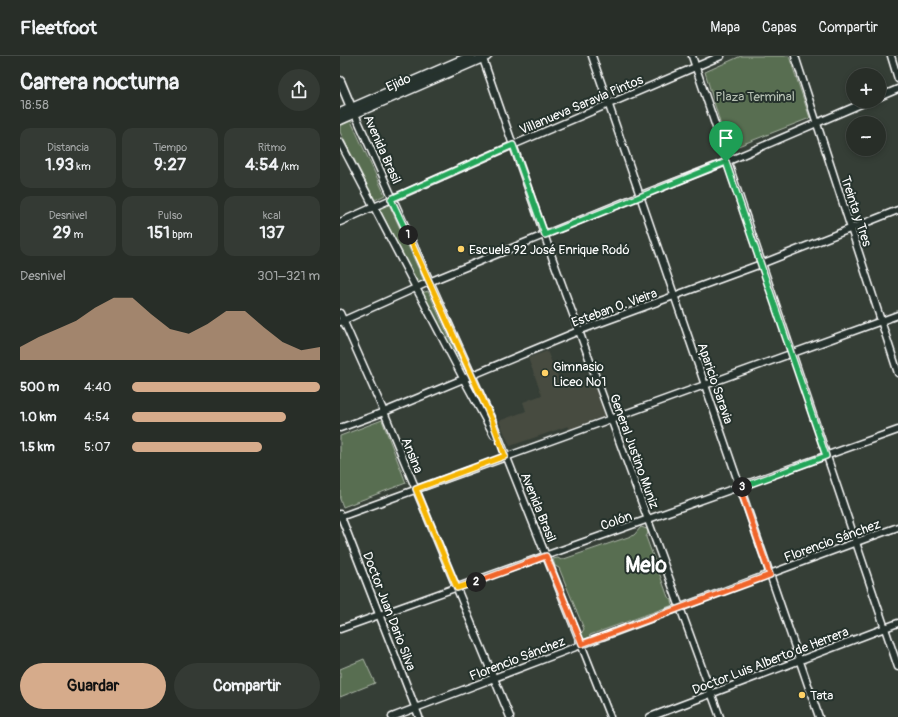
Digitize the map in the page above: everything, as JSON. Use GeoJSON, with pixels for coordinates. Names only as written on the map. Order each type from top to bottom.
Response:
{"type":"FeatureCollection","features":[{"type":"Feature","properties":{"kind":"main road","name":"Ejido"},"geometry":{"type":"LineString","coordinates":[[340,120],[353,111],[471,56]]}},
{"type":"Feature","properties":{"kind":"main road","name":"Ejido"},"geometry":{"type":"LineString","coordinates":[[340,113],[353,111],[484,57]]}},
{"type":"Feature","properties":{"kind":"main road","name":"Avenida Brasil"},"geometry":{"type":"LineString","coordinates":[[340,81],[353,111]]}},
{"type":"Feature","properties":{"kind":"street","name":"Aparicio Saravia"},"geometry":{"type":"LineString","coordinates":[[592,56],[819,717]]}},
{"type":"Feature","properties":{"kind":"street"},"geometry":{"type":"LineString","coordinates":[[692,56],[726,162],[898,667]]}},
{"type":"Feature","properties":{"kind":"street","name":"Villanueva Saravia Pintos"},"geometry":{"type":"LineString","coordinates":[[340,222],[609,103],[721,56]]}},
{"type":"Feature","properties":{"kind":"street","name":"Treinta y Tres"},"geometry":{"type":"LineString","coordinates":[[795,56],[898,373]]}},
{"type":"Feature","properties":{"kind":"street"},"geometry":{"type":"LineString","coordinates":[[891,56],[898,79]]}},
{"type":"Feature","properties":{"kind":"street","name":"General Justino Muniz"},"geometry":{"type":"LineString","coordinates":[[484,57],[545,235],[720,717]]}},
{"type":"Feature","properties":{"kind":"street"},"geometry":{"type":"LineString","coordinates":[[886,94],[898,89]]}},
{"type":"Feature","properties":{"kind":"street"},"geometry":{"type":"LineString","coordinates":[[342,322],[417,289],[429,282],[726,162],[851,108]]}},
{"type":"Feature","properties":{"kind":"street","name":"Avenida Brasil"},"geometry":{"type":"LineString","coordinates":[[353,111],[391,199],[492,420],[501,446],[582,644],[610,717]]}},
{"type":"Feature","properties":{"kind":"street","name":"Avenida Brasil"},"geometry":{"type":"LineString","coordinates":[[340,142],[463,378],[501,446]]}},
{"type":"Feature","properties":{"kind":"street","name":"Esteban O. Vieira"},"geometry":{"type":"LineString","coordinates":[[340,428],[384,412],[580,330],[674,297],[898,210]]}},
{"type":"Feature","properties":{"kind":"street","name":"Ansina"},"geometry":{"type":"LineString","coordinates":[[340,313],[342,322],[384,412],[510,717]]}},
{"type":"Feature","properties":{"kind":"street"},"geometry":{"type":"LineString","coordinates":[[340,516],[611,418],[706,386],[898,315]]}},
{"type":"Feature","properties":{"kind":"street","name":"Colón"},"geometry":{"type":"LineString","coordinates":[[340,629],[740,488],[898,430]]}},
{"type":"Feature","properties":{"kind":"street","name":"Doctor Juan Dario Silva"},"geometry":{"type":"LineString","coordinates":[[340,516],[419,717]]}},
{"type":"Feature","properties":{"kind":"street","name":"Florencio Sánchez"},"geometry":{"type":"LineString","coordinates":[[392,717],[582,644],[898,527]]}},
{"type":"Feature","properties":{"kind":"street","name":"Doctor Luis Alberto de Herrera"},"geometry":{"type":"LineString","coordinates":[[650,717],[898,623]]}},
{"type":"Feature","properties":{"kind":"shaded area"},"geometry":{"type":"Polygon","coordinates":[[[547,351],[562,387],[591,377],[605,416],[570,429],[568,426],[510,446],[499,421],[526,411],[523,402],[542,395],[528,358],[547,351]]]}},
{"type":"Feature","properties":{"kind":"green space","name":"Plaza Terminal"},"geometry":{"type":"Polygon","coordinates":[[[741,56],[789,56],[810,118],[728,150],[705,72],[741,56]]]}},
{"type":"Feature","properties":{"kind":"green space"},"geometry":{"type":"Polygon","coordinates":[[[351,121],[385,195],[375,200],[340,132],[340,126],[351,121]]]}},
{"type":"Feature","properties":{"kind":"green space"},"geometry":{"type":"Polygon","coordinates":[[[389,204],[424,281],[418,284],[379,208],[389,204]]]}},
{"type":"Feature","properties":{"kind":"green space"},"geometry":{"type":"Polygon","coordinates":[[[428,291],[464,370],[461,371],[422,293],[428,291]]]}},
{"type":"Feature","properties":{"kind":"green space"},"geometry":{"type":"Polygon","coordinates":[[[382,420],[406,483],[343,507],[340,499],[340,436],[382,420]]]}},
{"type":"Feature","properties":{"kind":"green space"},"geometry":{"type":"Polygon","coordinates":[[[641,527],[647,529],[648,533],[646,537],[668,597],[672,600],[673,605],[590,635],[589,638],[584,639],[581,634],[584,629],[559,568],[555,566],[553,559],[558,558],[561,560],[634,535],[641,527]]]}},
{"type":"Feature","properties":{"kind":"green space"},"geometry":{"type":"Polygon","coordinates":[[[364,659],[375,683],[340,697],[340,669],[364,659]]]}},
{"type":"Feature","properties":{"kind":"place","name":"Escuela 92 José Enrique Rodó"},"geometry":{"type":"Point","coordinates":[461,249]}},
{"type":"Feature","properties":{"kind":"place","name":"Gimnasio Liceo Nº1"},"geometry":{"type":"Point","coordinates":[545,373]}},
{"type":"Feature","properties":{"kind":"place","name":"Tata"},"geometry":{"type":"Point","coordinates":[802,695]}},
{"type":"Feature","properties":{"kind":"district","name":"Melo"},"geometry":{"type":"Point","coordinates":[646,565]}},
{"type":"Feature","properties":{"kind":"route"},"geometry":{"type":"LineString","coordinates":[[513,145],[545,235],[726,162],[826,456],[740,488],[770,575],[582,644],[546,556],[457,588],[416,489],[505,456],[492,420],[391,199],[513,145]]}}]}
